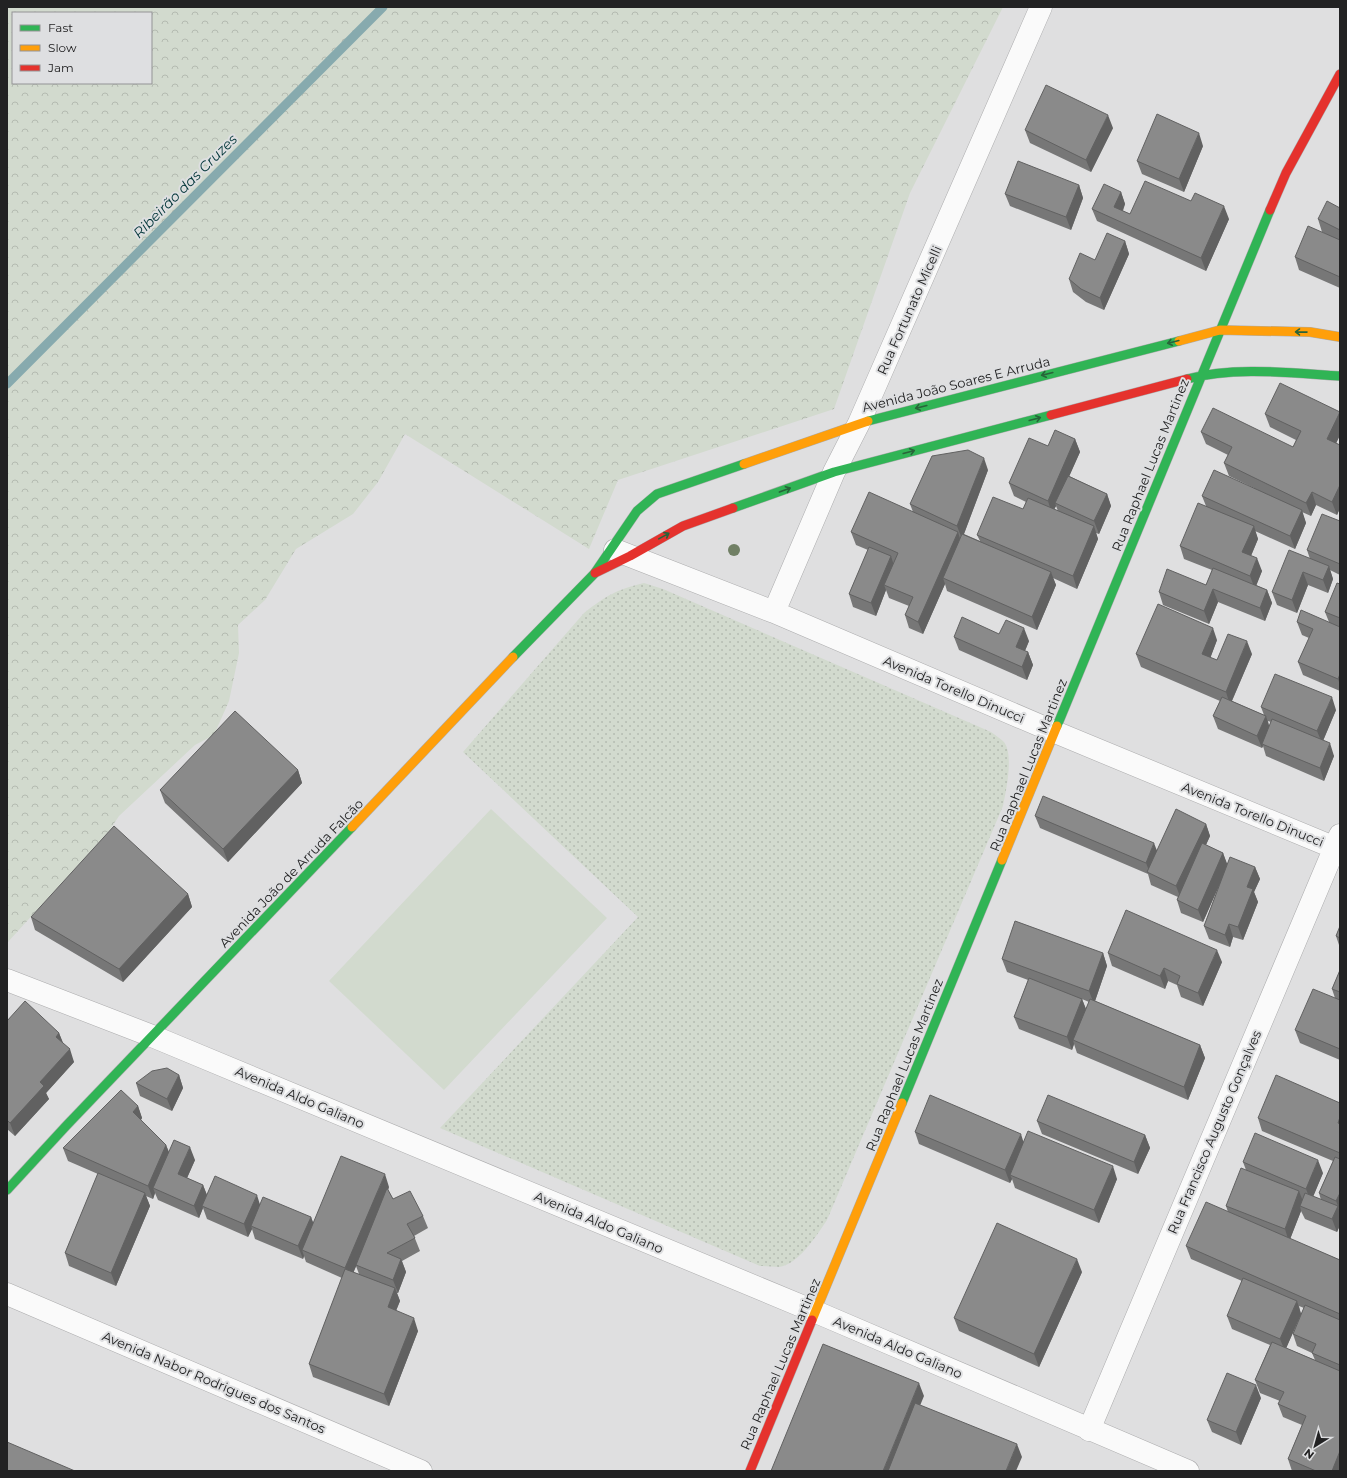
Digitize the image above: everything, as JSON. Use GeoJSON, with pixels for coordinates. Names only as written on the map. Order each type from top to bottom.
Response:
{"type":"FeatureCollection","features":[{"type":"Feature","properties":{"kind":"street","name":"Rua Fortunato Micelli"},"geometry":{"type":"LineString","coordinates":[[774,612],[834,472],[859,423],[1041,7]]}},
{"type":"Feature","properties":{"kind":"street","name":"Rua Raphael Lucas Martinez"},"geometry":{"type":"LineString","coordinates":[[750,1471],[1286,173],[1340,74]]}},
{"type":"Feature","properties":{"kind":"street","name":"Avenida João Soares E Arruda"},"geometry":{"type":"LineString","coordinates":[[594,574],[621,552],[637,511],[657,494],[859,423],[1220,330],[1310,332],[1340,337]]}},
{"type":"Feature","properties":{"kind":"street"},"geometry":{"type":"LineString","coordinates":[[594,574],[621,552],[683,526],[834,472],[1202,375],[1266,371],[1340,376]]}},
{"type":"Feature","properties":{"kind":"street","name":"Avenida Torello Dinucci"},"geometry":{"type":"LineString","coordinates":[[621,552],[774,612],[1055,732],[1338,844]]}},
{"type":"Feature","properties":{"kind":"street","name":"Avenida João de Arruda Falcão"},"geometry":{"type":"LineString","coordinates":[[7,1190],[152,1036],[594,574]]}},
{"type":"Feature","properties":{"kind":"street","name":"Rua Francisco Augusto Gonçalves"},"geometry":{"type":"LineString","coordinates":[[1089,1430],[1338,844]]}},
{"type":"Feature","properties":{"kind":"street","name":"Avenida Aldo Galiano"},"geometry":{"type":"LineString","coordinates":[[7,980],[152,1036],[816,1312],[1089,1430],[1188,1471]]}},
{"type":"Feature","properties":{"kind":"street","name":"Avenida Nabor Rodrigues dos Santos"},"geometry":{"type":"LineString","coordinates":[[7,1294],[421,1471]]}},
{"type":"Feature","properties":{"kind":"green space"},"geometry":{"type":"Polygon","coordinates":[[[7,7],[1003,7],[910,193],[834,409],[618,480],[589,549],[405,434],[378,482],[353,514],[296,549],[265,600],[238,625],[239,653],[229,701],[214,735],[195,745],[119,816],[109,831],[7,943],[7,7]]]}},
{"type":"Feature","properties":{"kind":"green space"},"geometry":{"type":"Polygon","coordinates":[[[644,583],[663,589],[991,732],[1004,742],[1007,748],[1009,764],[1003,806],[827,1220],[800,1255],[786,1265],[779,1267],[760,1266],[440,1128],[638,917],[463,752],[584,613],[612,594],[644,583]]]}},
{"type":"Feature","properties":{"kind":"green space"},"geometry":{"type":"Polygon","coordinates":[[[491,809],[607,918],[444,1090],[329,981],[491,809]]]}},
{"type":"Feature","properties":{"kind":"building"},"geometry":{"type":"Polygon","coordinates":[[[1046,85],[1108,115],[1086,160],[1025,130],[1046,85]]]}},
{"type":"Feature","properties":{"kind":"building"},"geometry":{"type":"Polygon","coordinates":[[[1157,114],[1199,133],[1179,179],[1137,161],[1157,114]]]}},
{"type":"Feature","properties":{"kind":"building"},"geometry":{"type":"Polygon","coordinates":[[[1018,161],[1079,185],[1066,217],[1005,194],[1018,161]]]}},
{"type":"Feature","properties":{"kind":"building"},"geometry":{"type":"Polygon","coordinates":[[[1145,181],[1191,201],[1195,193],[1224,206],[1201,258],[1092,209],[1104,184],[1121,192],[1114,207],[1130,214],[1145,181]]]}},
{"type":"Feature","properties":{"kind":"building"},"geometry":{"type":"Polygon","coordinates":[[[1327,201],[1340,208],[1340,230],[1318,219],[1327,201]]]}},
{"type":"Feature","properties":{"kind":"building"},"geometry":{"type":"Polygon","coordinates":[[[1308,226],[1340,240],[1340,277],[1295,257],[1308,226]]]}},
{"type":"Feature","properties":{"kind":"building"},"geometry":{"type":"Polygon","coordinates":[[[1107,233],[1125,241],[1100,298],[1081,289],[1069,279],[1080,253],[1095,260],[1107,233]]]}},
{"type":"Feature","properties":{"kind":"building"},"geometry":{"type":"Polygon","coordinates":[[[1280,383],[1340,412],[1327,439],[1340,445],[1340,485],[1332,502],[1312,492],[1306,503],[1224,463],[1232,447],[1201,432],[1213,408],[1293,447],[1301,431],[1265,414],[1280,383]]]}},
{"type":"Feature","properties":{"kind":"building"},"geometry":{"type":"Polygon","coordinates":[[[1055,430],[1075,439],[1048,501],[1009,483],[1029,438],[1048,446],[1055,430]]]}},
{"type":"Feature","properties":{"kind":"building"},"geometry":{"type":"Polygon","coordinates":[[[968,450],[984,458],[957,526],[910,504],[932,456],[968,450]]]}},
{"type":"Feature","properties":{"kind":"building"},"geometry":{"type":"Polygon","coordinates":[[[1214,470],[1302,510],[1290,536],[1202,496],[1214,470]]]}},
{"type":"Feature","properties":{"kind":"building"},"geometry":{"type":"Polygon","coordinates":[[[1068,476],[1107,494],[1094,521],[1055,503],[1068,476]]]}},
{"type":"Feature","properties":{"kind":"building"},"geometry":{"type":"Polygon","coordinates":[[[869,492],[958,532],[918,622],[905,615],[913,597],[884,585],[898,553],[851,532],[869,492]]]}},
{"type":"Feature","properties":{"kind":"building"},"geometry":{"type":"Polygon","coordinates":[[[993,497],[1023,509],[1028,498],[1094,526],[1073,576],[977,535],[993,497]]]}},
{"type":"Feature","properties":{"kind":"building"},"geometry":{"type":"Polygon","coordinates":[[[1198,503],[1254,526],[1242,552],[1257,558],[1250,576],[1180,546],[1198,503]]]}},
{"type":"Feature","properties":{"kind":"building"},"geometry":{"type":"Polygon","coordinates":[[[1322,514],[1340,521],[1340,564],[1307,550],[1322,514]]]}},
{"type":"Feature","properties":{"kind":"building"},"geometry":{"type":"Polygon","coordinates":[[[962,534],[1051,572],[1032,617],[943,578],[962,534]]]}},
{"type":"Feature","properties":{"kind":"building"},"geometry":{"type":"Polygon","coordinates":[[[869,547],[891,556],[871,603],[849,594],[869,547]]]}},
{"type":"Feature","properties":{"kind":"building"},"geometry":{"type":"Polygon","coordinates":[[[1289,550],[1329,566],[1323,580],[1303,572],[1292,600],[1272,592],[1289,550]]]}},
{"type":"Feature","properties":{"kind":"building"},"geometry":{"type":"Polygon","coordinates":[[[1213,568],[1267,590],[1260,608],[1213,589],[1204,611],[1159,592],[1167,569],[1206,585],[1213,568]]]}},
{"type":"Feature","properties":{"kind":"building"},"geometry":{"type":"Polygon","coordinates":[[[1337,583],[1340,584],[1340,618],[1325,612],[1337,583]]]}},
{"type":"Feature","properties":{"kind":"building"},"geometry":{"type":"Polygon","coordinates":[[[1158,604],[1213,628],[1202,654],[1217,660],[1228,634],[1247,641],[1226,692],[1136,654],[1158,604]]]}},
{"type":"Feature","properties":{"kind":"building"},"geometry":{"type":"Polygon","coordinates":[[[1301,610],[1340,627],[1340,674],[1338,679],[1298,662],[1313,629],[1297,622],[1301,610]]]}},
{"type":"Feature","properties":{"kind":"building"},"geometry":{"type":"Polygon","coordinates":[[[962,617],[999,634],[1006,620],[1024,628],[1016,647],[1028,652],[1022,667],[954,637],[962,617]]]}},
{"type":"Feature","properties":{"kind":"building"},"geometry":{"type":"Polygon","coordinates":[[[1275,674],[1332,697],[1317,731],[1261,707],[1275,674]]]}},
{"type":"Feature","properties":{"kind":"building"},"geometry":{"type":"Polygon","coordinates":[[[1222,697],[1266,716],[1257,736],[1213,716],[1222,697]]]}},
{"type":"Feature","properties":{"kind":"building"},"geometry":{"type":"Polygon","coordinates":[[[235,711],[298,770],[223,849],[160,790],[235,711]]]}},
{"type":"Feature","properties":{"kind":"building"},"geometry":{"type":"Polygon","coordinates":[[[1272,719],[1330,743],[1320,768],[1262,744],[1272,719]]]}},
{"type":"Feature","properties":{"kind":"building"},"geometry":{"type":"Polygon","coordinates":[[[1043,796],[1154,843],[1146,863],[1035,816],[1043,796]]]}},
{"type":"Feature","properties":{"kind":"building"},"geometry":{"type":"Polygon","coordinates":[[[1176,809],[1206,824],[1176,886],[1147,872],[1176,809]]]}},
{"type":"Feature","properties":{"kind":"building"},"geometry":{"type":"Polygon","coordinates":[[[114,826],[188,894],[119,969],[31,917],[114,826]]]}},
{"type":"Feature","properties":{"kind":"building"},"geometry":{"type":"Polygon","coordinates":[[[1202,843],[1223,853],[1198,910],[1177,900],[1202,843]]]}},
{"type":"Feature","properties":{"kind":"building"},"geometry":{"type":"Polygon","coordinates":[[[1230,857],[1255,867],[1247,887],[1253,889],[1238,927],[1229,924],[1225,935],[1204,926],[1230,857]]]}},
{"type":"Feature","properties":{"kind":"building"},"geometry":{"type":"Polygon","coordinates":[[[1126,910],[1217,950],[1198,993],[1177,984],[1180,976],[1164,968],[1160,976],[1108,953],[1126,910]]]}},
{"type":"Feature","properties":{"kind":"building"},"geometry":{"type":"Polygon","coordinates":[[[1015,921],[1103,953],[1089,991],[1002,959],[1015,921]]]}},
{"type":"Feature","properties":{"kind":"building"},"geometry":{"type":"Polygon","coordinates":[[[1340,926],[1340,938],[1336,936],[1340,926]]]}},
{"type":"Feature","properties":{"kind":"building"},"geometry":{"type":"Polygon","coordinates":[[[1340,970],[1340,992],[1332,989],[1340,970]]]}},
{"type":"Feature","properties":{"kind":"building"},"geometry":{"type":"Polygon","coordinates":[[[1029,978],[1082,999],[1067,1037],[1014,1017],[1029,978]]]}},
{"type":"Feature","properties":{"kind":"building"},"geometry":{"type":"Polygon","coordinates":[[[1313,989],[1340,1000],[1340,1049],[1295,1030],[1313,989]]]}},
{"type":"Feature","properties":{"kind":"building"},"geometry":{"type":"Polygon","coordinates":[[[1090,999],[1200,1045],[1184,1087],[1073,1040],[1090,999]]]}},
{"type":"Feature","properties":{"kind":"building"},"geometry":{"type":"Polygon","coordinates":[[[25,1001],[59,1033],[56,1037],[70,1049],[40,1082],[44,1086],[10,1123],[7,1120],[7,1021],[25,1001]]]}},
{"type":"Feature","properties":{"kind":"building"},"geometry":{"type":"Polygon","coordinates":[[[167,1068],[179,1075],[167,1099],[136,1083],[152,1071],[167,1068]]]}},
{"type":"Feature","properties":{"kind":"building"},"geometry":{"type":"Polygon","coordinates":[[[1276,1075],[1340,1103],[1340,1117],[1338,1123],[1340,1124],[1340,1153],[1258,1118],[1276,1075]]]}},
{"type":"Feature","properties":{"kind":"building"},"geometry":{"type":"Polygon","coordinates":[[[121,1090],[138,1106],[133,1112],[166,1145],[148,1186],[63,1148],[121,1090]]]}},
{"type":"Feature","properties":{"kind":"building"},"geometry":{"type":"Polygon","coordinates":[[[930,1095],[1021,1134],[1005,1170],[915,1132],[930,1095]]]}},
{"type":"Feature","properties":{"kind":"building"},"geometry":{"type":"Polygon","coordinates":[[[1048,1095],[1145,1135],[1134,1162],[1037,1121],[1048,1095]]]}},
{"type":"Feature","properties":{"kind":"building"},"geometry":{"type":"Polygon","coordinates":[[[1028,1131],[1113,1166],[1094,1210],[1010,1175],[1028,1131]]]}},
{"type":"Feature","properties":{"kind":"building"},"geometry":{"type":"Polygon","coordinates":[[[1255,1133],[1318,1160],[1306,1189],[1243,1162],[1255,1133]]]}},
{"type":"Feature","properties":{"kind":"building"},"geometry":{"type":"Polygon","coordinates":[[[174,1140],[190,1147],[178,1174],[203,1185],[194,1206],[153,1188],[174,1140]]]}},
{"type":"Feature","properties":{"kind":"building"},"geometry":{"type":"Polygon","coordinates":[[[341,1156],[385,1174],[345,1268],[302,1250],[341,1156]]]}},
{"type":"Feature","properties":{"kind":"building"},"geometry":{"type":"Polygon","coordinates":[[[1335,1157],[1340,1159],[1340,1193],[1336,1201],[1319,1193],[1335,1157]]]}},
{"type":"Feature","properties":{"kind":"building"},"geometry":{"type":"Polygon","coordinates":[[[1241,1168],[1299,1191],[1285,1229],[1226,1206],[1241,1168]]]}},
{"type":"Feature","properties":{"kind":"building"},"geometry":{"type":"Polygon","coordinates":[[[98,1173],[145,1193],[111,1273],[65,1253],[98,1173]]]}},
{"type":"Feature","properties":{"kind":"building"},"geometry":{"type":"Polygon","coordinates":[[[215,1176],[257,1195],[244,1224],[202,1206],[215,1176]]]}},
{"type":"Feature","properties":{"kind":"building"},"geometry":{"type":"Polygon","coordinates":[[[387,1188],[393,1199],[410,1191],[423,1216],[407,1224],[415,1238],[387,1253],[401,1259],[393,1280],[356,1265],[387,1188]]]}},
{"type":"Feature","properties":{"kind":"building"},"geometry":{"type":"Polygon","coordinates":[[[1305,1193],[1338,1206],[1332,1219],[1300,1206],[1305,1193]]]}},
{"type":"Feature","properties":{"kind":"building"},"geometry":{"type":"Polygon","coordinates":[[[263,1197],[311,1217],[298,1246],[251,1226],[263,1197]]]}},
{"type":"Feature","properties":{"kind":"building"},"geometry":{"type":"Polygon","coordinates":[[[1206,1202],[1340,1260],[1340,1314],[1186,1246],[1206,1202]]]}},
{"type":"Feature","properties":{"kind":"building"},"geometry":{"type":"Polygon","coordinates":[[[997,1223],[1077,1259],[1034,1354],[954,1318],[997,1223]]]}},
{"type":"Feature","properties":{"kind":"building"},"geometry":{"type":"Polygon","coordinates":[[[345,1269],[395,1288],[388,1307],[414,1318],[384,1394],[309,1364],[345,1269]]]}},
{"type":"Feature","properties":{"kind":"building"},"geometry":{"type":"Polygon","coordinates":[[[1243,1278],[1297,1301],[1280,1339],[1227,1316],[1243,1278]]]}},
{"type":"Feature","properties":{"kind":"building"},"geometry":{"type":"Polygon","coordinates":[[[1305,1305],[1340,1320],[1340,1365],[1312,1353],[1316,1344],[1293,1334],[1305,1305]]]}},
{"type":"Feature","properties":{"kind":"building"},"geometry":{"type":"Polygon","coordinates":[[[1272,1342],[1340,1371],[1340,1451],[1332,1471],[1316,1471],[1288,1459],[1306,1416],[1278,1404],[1284,1392],[1255,1380],[1272,1342]]]}},
{"type":"Feature","properties":{"kind":"building"},"geometry":{"type":"Polygon","coordinates":[[[823,1344],[919,1383],[883,1471],[771,1471],[823,1344]]]}},
{"type":"Feature","properties":{"kind":"building"},"geometry":{"type":"Polygon","coordinates":[[[1227,1373],[1256,1385],[1236,1432],[1207,1420],[1227,1373]]]}},
{"type":"Feature","properties":{"kind":"building"},"geometry":{"type":"Polygon","coordinates":[[[915,1403],[1017,1444],[1006,1471],[888,1471],[915,1403]]]}},
{"type":"Feature","properties":{"kind":"building"},"geometry":{"type":"Polygon","coordinates":[[[7,1442],[75,1471],[7,1471],[7,1442]]]}},
{"type":"Feature","properties":{"kind":"waterway","name":"Ribeirão das Cruzes"},"geometry":{"type":"LineString","coordinates":[[7,384],[383,7]]}},
{"type":"Feature","properties":{"kind":"traffic: fast"},"geometry":{"type":"LineString","coordinates":[[1057,726],[1270,210]]}},
{"type":"Feature","properties":{"kind":"traffic: fast"},"geometry":{"type":"LineString","coordinates":[[868,421],[1179,341]]}},
{"type":"Feature","properties":{"kind":"traffic: fast"},"geometry":{"type":"LineString","coordinates":[[1187,379],[1205,375],[1244,372],[1283,372],[1340,376]]}},
{"type":"Feature","properties":{"kind":"traffic: fast"},"geometry":{"type":"LineString","coordinates":[[733,508],[834,472],[1051,415]]}},
{"type":"Feature","properties":{"kind":"traffic: fast"},"geometry":{"type":"LineString","coordinates":[[513,657],[594,574],[637,511],[657,494],[744,464]]}},
{"type":"Feature","properties":{"kind":"traffic: fast"},"geometry":{"type":"LineString","coordinates":[[7,1190],[66,1126],[352,827]]}},
{"type":"Feature","properties":{"kind":"traffic: fast"},"geometry":{"type":"LineString","coordinates":[[902,1103],[1002,860]]}},
{"type":"Feature","properties":{"kind":"traffic: slow"},"geometry":{"type":"LineString","coordinates":[[1179,341],[1220,330],[1310,332],[1340,337]]}},
{"type":"Feature","properties":{"kind":"traffic: slow"},"geometry":{"type":"LineString","coordinates":[[744,464],[868,421]]}},
{"type":"Feature","properties":{"kind":"traffic: slow"},"geometry":{"type":"LineString","coordinates":[[352,827],[513,657]]}},
{"type":"Feature","properties":{"kind":"traffic: slow"},"geometry":{"type":"LineString","coordinates":[[1002,860],[1057,726]]}},
{"type":"Feature","properties":{"kind":"traffic: slow"},"geometry":{"type":"LineString","coordinates":[[812,1320],[902,1103]]}},
{"type":"Feature","properties":{"kind":"traffic: jam"},"geometry":{"type":"LineString","coordinates":[[1270,210],[1286,173],[1340,74]]}},
{"type":"Feature","properties":{"kind":"traffic: jam"},"geometry":{"type":"LineString","coordinates":[[1051,415],[1187,379]]}},
{"type":"Feature","properties":{"kind":"traffic: jam"},"geometry":{"type":"LineString","coordinates":[[595,573],[630,556],[683,526],[733,508]]}},
{"type":"Feature","properties":{"kind":"traffic: jam"},"geometry":{"type":"LineString","coordinates":[[750,1471],[812,1320]]}}]}
